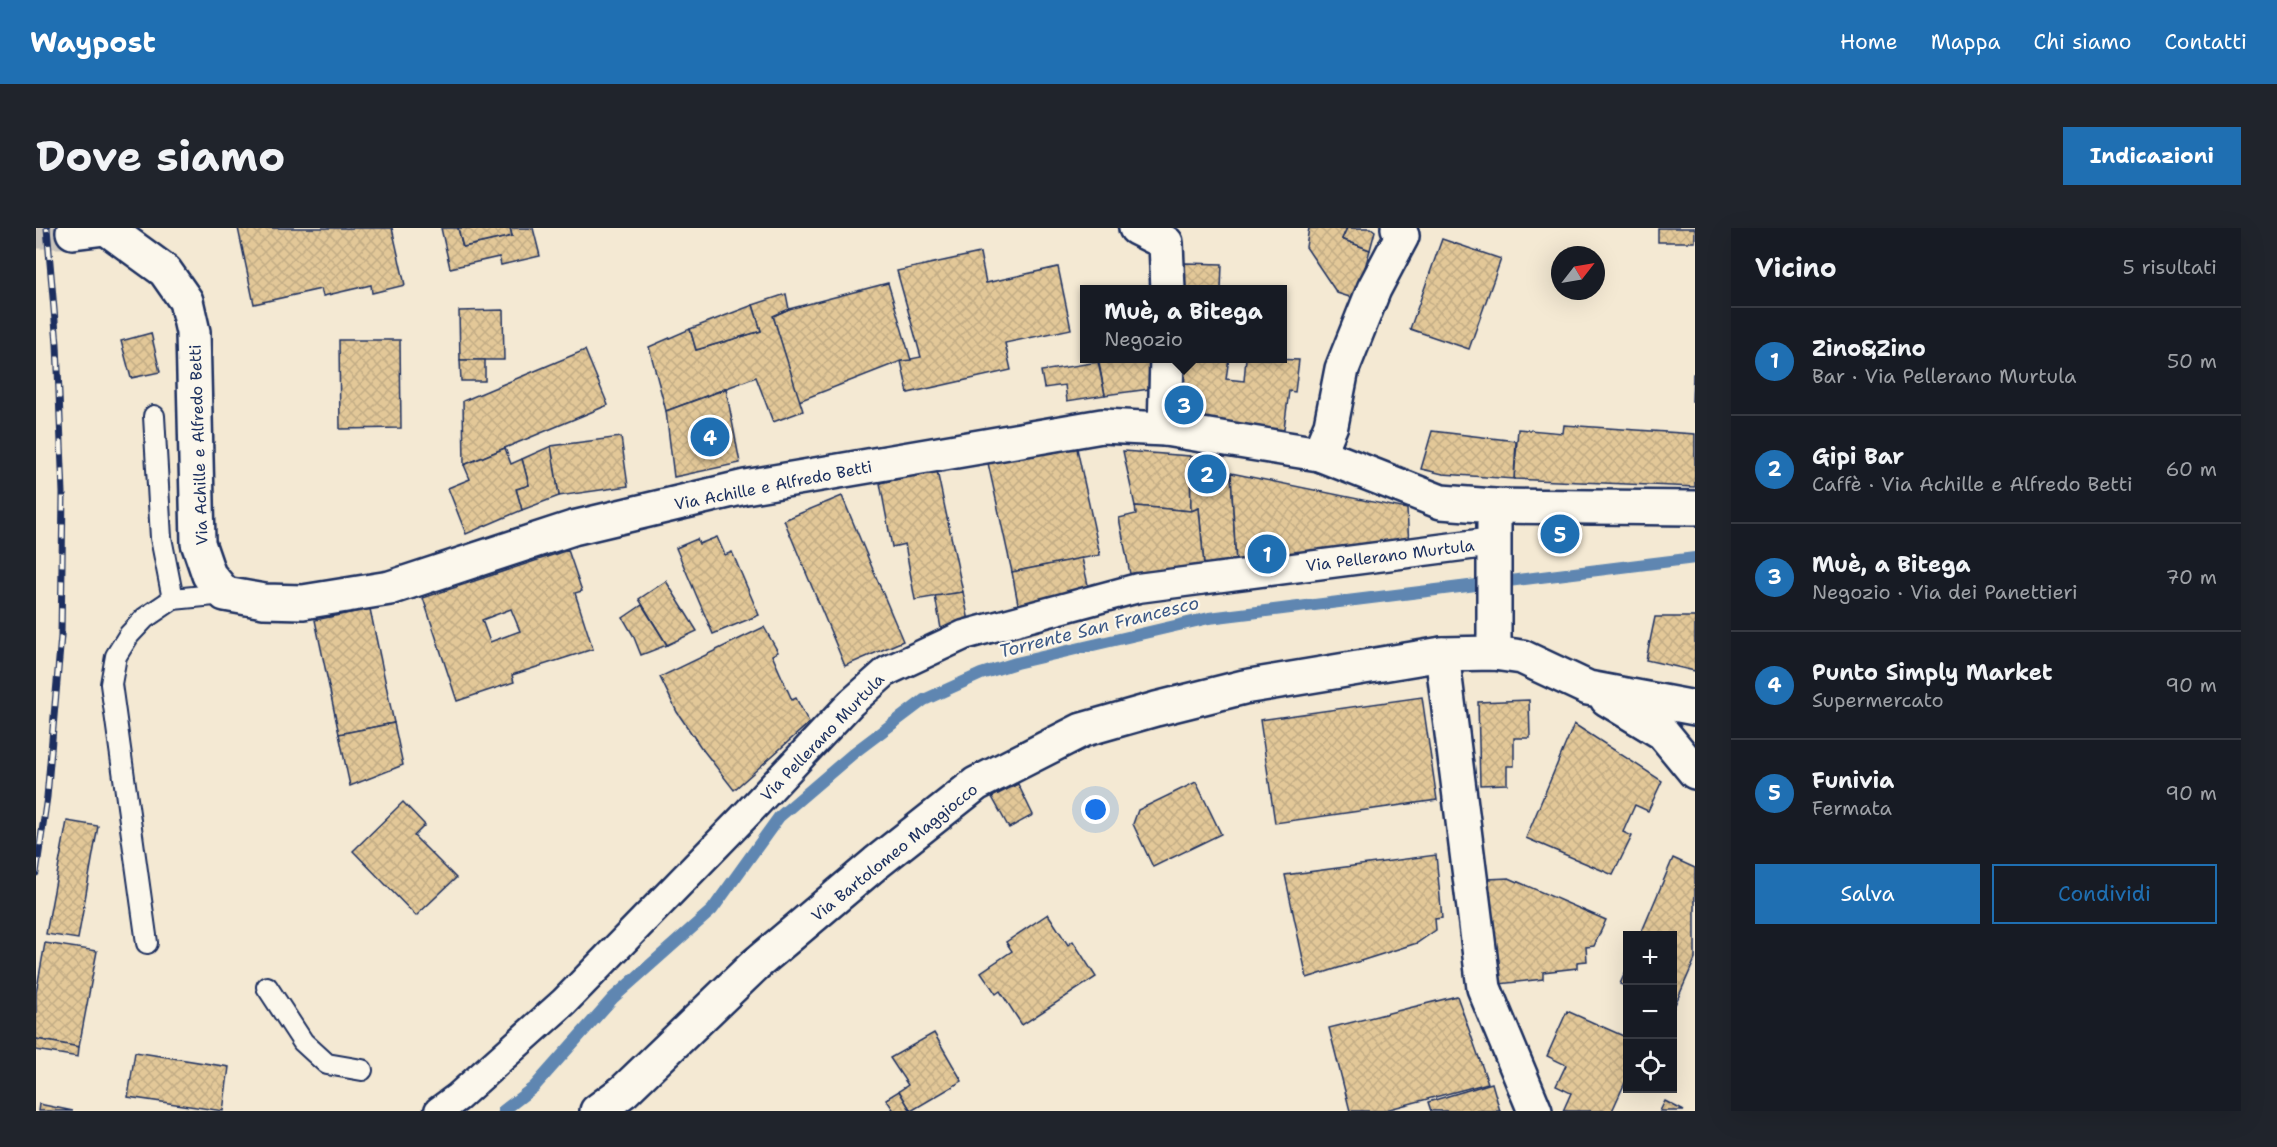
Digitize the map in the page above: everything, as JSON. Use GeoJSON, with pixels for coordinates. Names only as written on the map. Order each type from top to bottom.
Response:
{"type":"FeatureCollection","features":[{"type":"Feature","properties":{"kind":"street"},"geometry":{"type":"LineString","coordinates":[[1136,228],[1166,243],[1168,285]]}},
{"type":"Feature","properties":{"kind":"street"},"geometry":{"type":"LineString","coordinates":[[1319,454],[1330,425],[1342,369],[1374,289],[1402,236],[1398,228]]}},
{"type":"Feature","properties":{"kind":"street","name":"Via Achille e Alfredo Betti"},"geometry":{"type":"LineString","coordinates":[[95,229],[165,271],[186,301],[193,332],[198,543],[209,575],[225,594],[264,601],[303,602],[390,588],[573,528],[745,487],[1102,426],[1165,429],[1319,454],[1441,502],[1494,506],[1695,508]]}},
{"type":"Feature","properties":{"kind":"street"},"geometry":{"type":"LineString","coordinates":[[1165,429],[1167,363]]}},
{"type":"Feature","properties":{"kind":"street"},"geometry":{"type":"LineString","coordinates":[[1494,506],[1494,645]]}},
{"type":"Feature","properties":{"kind":"street","name":"Via Pellerano Murtula"},"geometry":{"type":"LineString","coordinates":[[439,1111],[458,1097],[564,1002],[751,810],[851,703],[887,671],[964,635],[1138,588],[1493,542]]}},
{"type":"Feature","properties":{"kind":"street","name":"Via Bartolomeo Maggiocco"},"geometry":{"type":"LineString","coordinates":[[597,1111],[624,1091],[755,965],[876,863],[976,784],[1082,730],[1244,687],[1494,645],[1588,688]]}},
{"type":"Feature","properties":{"kind":"street"},"geometry":{"type":"LineString","coordinates":[[1442,654],[1484,988],[1535,1111]]}},
{"type":"Feature","properties":{"kind":"street"},"geometry":{"type":"LineString","coordinates":[[1588,688],[1695,708]]}},
{"type":"Feature","properties":{"kind":"street"},"geometry":{"type":"LineString","coordinates":[[1588,688],[1663,733],[1695,772]]}},
{"type":"Feature","properties":{"kind":"lane"},"geometry":{"type":"LineString","coordinates":[[154,416],[161,538],[173,599]]}},
{"type":"Feature","properties":{"kind":"lane"},"geometry":{"type":"LineString","coordinates":[[147,943],[111,684],[116,656],[129,635],[146,618],[173,599],[225,594]]}},
{"type":"Feature","properties":{"kind":"lane"},"geometry":{"type":"LineString","coordinates":[[267,987],[303,1042],[327,1064],[362,1070]]}},
{"type":"Feature","properties":{"kind":"building"},"geometry":{"type":"Polygon","coordinates":[[[238,228],[392,228],[405,285],[372,293],[371,285],[323,296],[321,289],[254,304],[238,228]]]}},
{"type":"Feature","properties":{"kind":"building"},"geometry":{"type":"Polygon","coordinates":[[[441,228],[458,228],[463,247],[512,236],[510,228],[533,228],[540,256],[501,265],[499,257],[450,268],[441,228]]]}},
{"type":"Feature","properties":{"kind":"building"},"geometry":{"type":"Polygon","coordinates":[[[458,228],[510,228],[512,236],[463,247],[458,228]]]}},
{"type":"Feature","properties":{"kind":"building"},"geometry":{"type":"Polygon","coordinates":[[[1309,228],[1347,228],[1342,239],[1370,250],[1356,299],[1337,293],[1306,247],[1309,228]]]}},
{"type":"Feature","properties":{"kind":"building"},"geometry":{"type":"Polygon","coordinates":[[[1347,228],[1371,228],[1375,231],[1370,250],[1342,239],[1347,228]]]}},
{"type":"Feature","properties":{"kind":"building"},"geometry":{"type":"Polygon","coordinates":[[[1658,228],[1695,228],[1695,242],[1658,242],[1658,228]]]}},
{"type":"Feature","properties":{"kind":"building"},"geometry":{"type":"Polygon","coordinates":[[[1442,239],[1501,259],[1469,349],[1410,329],[1442,239]]]}},
{"type":"Feature","properties":{"kind":"building"},"geometry":{"type":"Polygon","coordinates":[[[980,253],[986,283],[1058,267],[1071,329],[1005,343],[1011,370],[908,393],[901,361],[921,357],[897,271],[980,253]]]}},
{"type":"Feature","properties":{"kind":"building"},"geometry":{"type":"Polygon","coordinates":[[[1185,263],[1222,264],[1221,285],[1184,285],[1185,263]]]}},
{"type":"Feature","properties":{"kind":"building"},"geometry":{"type":"Polygon","coordinates":[[[888,283],[911,360],[901,361],[799,401],[773,316],[789,309],[888,283]]]}},
{"type":"Feature","properties":{"kind":"building"},"geometry":{"type":"Polygon","coordinates":[[[786,294],[789,309],[773,316],[803,411],[773,422],[756,377],[666,411],[649,347],[690,329],[696,350],[761,331],[753,305],[786,294]]]}},
{"type":"Feature","properties":{"kind":"building"},"geometry":{"type":"Polygon","coordinates":[[[753,305],[761,331],[696,350],[690,329],[753,305]]]}},
{"type":"Feature","properties":{"kind":"building"},"geometry":{"type":"Polygon","coordinates":[[[503,310],[504,360],[460,360],[459,311],[503,310]]]}},
{"type":"Feature","properties":{"kind":"building"},"geometry":{"type":"Polygon","coordinates":[[[151,333],[160,372],[131,378],[121,341],[151,333]]]}},
{"type":"Feature","properties":{"kind":"building"},"geometry":{"type":"Polygon","coordinates":[[[339,340],[400,340],[401,428],[340,429],[339,340]]]}},
{"type":"Feature","properties":{"kind":"building"},"geometry":{"type":"Polygon","coordinates":[[[585,350],[608,405],[464,465],[463,401],[585,350]]]}},
{"type":"Feature","properties":{"kind":"building"},"geometry":{"type":"Polygon","coordinates":[[[460,360],[485,360],[485,381],[461,381],[460,360]]]}},
{"type":"Feature","properties":{"kind":"building"},"geometry":{"type":"Polygon","coordinates":[[[1287,360],[1299,360],[1295,392],[1289,391],[1283,436],[1183,416],[1174,402],[1179,363],[1228,363],[1226,379],[1244,381],[1246,363],[1287,363],[1287,360]]]}},
{"type":"Feature","properties":{"kind":"building"},"geometry":{"type":"Polygon","coordinates":[[[1098,363],[1105,395],[1067,401],[1065,385],[1044,388],[1041,371],[1098,363]]]}},
{"type":"Feature","properties":{"kind":"building"},"geometry":{"type":"Polygon","coordinates":[[[1099,363],[1156,363],[1157,388],[1105,395],[1099,363]]]}},
{"type":"Feature","properties":{"kind":"building"},"geometry":{"type":"Polygon","coordinates":[[[1693,374],[1695,374],[1695,401],[1692,401],[1693,374]]]}},
{"type":"Feature","properties":{"kind":"building"},"geometry":{"type":"Polygon","coordinates":[[[726,389],[740,463],[674,477],[666,411],[726,389]]]}},
{"type":"Feature","properties":{"kind":"building"},"geometry":{"type":"Polygon","coordinates":[[[1564,425],[1695,434],[1695,487],[1514,479],[1518,429],[1563,433],[1564,425]]]}},
{"type":"Feature","properties":{"kind":"building"},"geometry":{"type":"Polygon","coordinates":[[[1432,431],[1516,441],[1514,479],[1443,474],[1421,469],[1432,431]]]}},
{"type":"Feature","properties":{"kind":"building"},"geometry":{"type":"Polygon","coordinates":[[[621,437],[628,486],[559,496],[551,446],[621,437]]]}},
{"type":"Feature","properties":{"kind":"building"},"geometry":{"type":"Polygon","coordinates":[[[1076,444],[1100,555],[1012,572],[988,463],[1076,444]]]}},
{"type":"Feature","properties":{"kind":"building"},"geometry":{"type":"Polygon","coordinates":[[[551,446],[559,496],[522,510],[516,489],[529,485],[522,459],[551,446]]]}},
{"type":"Feature","properties":{"kind":"building"},"geometry":{"type":"Polygon","coordinates":[[[505,448],[511,464],[522,459],[529,485],[516,489],[522,510],[466,534],[448,488],[470,479],[464,465],[505,448]]]}},
{"type":"Feature","properties":{"kind":"building"},"geometry":{"type":"Polygon","coordinates":[[[1123,451],[1190,456],[1191,511],[1135,506],[1123,451]]]}},
{"type":"Feature","properties":{"kind":"building"},"geometry":{"type":"Polygon","coordinates":[[[1190,456],[1231,473],[1236,563],[1204,566],[1199,508],[1191,511],[1190,456]]]}},
{"type":"Feature","properties":{"kind":"building"},"geometry":{"type":"Polygon","coordinates":[[[937,471],[963,592],[915,600],[905,544],[892,547],[880,483],[937,471]]]}},
{"type":"Feature","properties":{"kind":"building"},"geometry":{"type":"Polygon","coordinates":[[[1231,473],[1407,509],[1409,545],[1236,563],[1231,473]]]}},
{"type":"Feature","properties":{"kind":"building"},"geometry":{"type":"Polygon","coordinates":[[[842,496],[903,641],[845,666],[784,520],[842,496]]]}},
{"type":"Feature","properties":{"kind":"building"},"geometry":{"type":"Polygon","coordinates":[[[1135,506],[1191,511],[1199,508],[1204,566],[1130,574],[1119,518],[1136,514],[1135,506]]]}},
{"type":"Feature","properties":{"kind":"building"},"geometry":{"type":"Polygon","coordinates":[[[717,537],[725,555],[732,552],[759,615],[713,634],[676,548],[697,539],[699,544],[717,537]]]}},
{"type":"Feature","properties":{"kind":"building"},"geometry":{"type":"Polygon","coordinates":[[[568,550],[582,591],[575,593],[593,649],[512,675],[514,682],[457,701],[423,598],[568,550]],[[511,609],[482,620],[490,642],[520,631],[511,609]]]}},
{"type":"Feature","properties":{"kind":"building"},"geometry":{"type":"Polygon","coordinates":[[[1082,558],[1090,594],[1019,609],[1012,572],[1082,558]]]}},
{"type":"Feature","properties":{"kind":"building"},"geometry":{"type":"Polygon","coordinates":[[[666,581],[697,631],[667,645],[639,599],[666,581]]]}},
{"type":"Feature","properties":{"kind":"building"},"geometry":{"type":"Polygon","coordinates":[[[963,592],[970,626],[942,634],[935,596],[963,592]]]}},
{"type":"Feature","properties":{"kind":"building"},"geometry":{"type":"Polygon","coordinates":[[[642,605],[667,645],[641,655],[623,618],[642,605]]]}},
{"type":"Feature","properties":{"kind":"building"},"geometry":{"type":"Polygon","coordinates":[[[370,609],[394,723],[339,734],[315,620],[370,609]]]}},
{"type":"Feature","properties":{"kind":"building"},"geometry":{"type":"Polygon","coordinates":[[[1655,617],[1695,617],[1695,671],[1646,660],[1655,617]]]}},
{"type":"Feature","properties":{"kind":"building"},"geometry":{"type":"Polygon","coordinates":[[[764,627],[778,652],[772,655],[792,700],[796,698],[809,723],[734,790],[677,712],[660,677],[764,627]]]}},
{"type":"Feature","properties":{"kind":"building"},"geometry":{"type":"Polygon","coordinates":[[[1422,697],[1437,800],[1275,823],[1260,720],[1422,697]]]}},
{"type":"Feature","properties":{"kind":"building"},"geometry":{"type":"Polygon","coordinates":[[[1529,700],[1530,738],[1514,738],[1514,766],[1507,766],[1507,784],[1480,785],[1478,702],[1529,700]]]}},
{"type":"Feature","properties":{"kind":"building"},"geometry":{"type":"Polygon","coordinates":[[[394,723],[403,765],[350,786],[339,734],[394,723]]]}},
{"type":"Feature","properties":{"kind":"building"},"geometry":{"type":"Polygon","coordinates":[[[1574,724],[1662,781],[1648,811],[1635,805],[1623,832],[1632,836],[1613,875],[1526,838],[1574,724]]]}},
{"type":"Feature","properties":{"kind":"building"},"geometry":{"type":"Polygon","coordinates":[[[1196,782],[1221,834],[1153,867],[1133,824],[1138,810],[1196,782]]]}},
{"type":"Feature","properties":{"kind":"building"},"geometry":{"type":"Polygon","coordinates":[[[1018,784],[1033,815],[1009,828],[992,797],[1018,784]]]}},
{"type":"Feature","properties":{"kind":"building"},"geometry":{"type":"Polygon","coordinates":[[[403,802],[425,825],[414,836],[456,878],[416,916],[353,851],[403,802]]]}},
{"type":"Feature","properties":{"kind":"building"},"geometry":{"type":"Polygon","coordinates":[[[67,821],[98,826],[78,939],[46,934],[67,821]]]}},
{"type":"Feature","properties":{"kind":"building"},"geometry":{"type":"Polygon","coordinates":[[[1436,855],[1442,918],[1435,919],[1436,930],[1417,943],[1307,978],[1285,875],[1436,855]]]}},
{"type":"Feature","properties":{"kind":"building"},"geometry":{"type":"Polygon","coordinates":[[[1673,858],[1695,868],[1695,959],[1677,1000],[1677,931],[1642,931],[1673,858]]]}},
{"type":"Feature","properties":{"kind":"building"},"geometry":{"type":"Polygon","coordinates":[[[1509,878],[1606,920],[1594,946],[1586,947],[1587,961],[1577,962],[1577,968],[1543,972],[1543,979],[1499,984],[1488,879],[1509,878]]]}},
{"type":"Feature","properties":{"kind":"building"},"geometry":{"type":"Polygon","coordinates":[[[1048,914],[1068,945],[1073,941],[1096,977],[1022,1025],[1000,991],[996,994],[981,972],[1012,951],[1006,942],[1048,914]]]}},
{"type":"Feature","properties":{"kind":"building"},"geometry":{"type":"Polygon","coordinates":[[[45,943],[97,951],[79,1047],[36,1039],[36,993],[45,943]]]}},
{"type":"Feature","properties":{"kind":"building"},"geometry":{"type":"Polygon","coordinates":[[[1457,996],[1488,1083],[1382,1111],[1350,1111],[1329,1028],[1457,996]]]}},
{"type":"Feature","properties":{"kind":"building"},"geometry":{"type":"Polygon","coordinates":[[[1567,1011],[1623,1036],[1623,1087],[1612,1111],[1563,1111],[1571,1093],[1556,1086],[1566,1065],[1547,1056],[1567,1011]]]}},
{"type":"Feature","properties":{"kind":"building"},"geometry":{"type":"Polygon","coordinates":[[[934,1033],[962,1081],[911,1111],[899,1091],[908,1085],[890,1058],[934,1033]]]}},
{"type":"Feature","properties":{"kind":"building"},"geometry":{"type":"Polygon","coordinates":[[[36,1039],[79,1047],[78,1057],[36,1050],[36,1039]]]}},
{"type":"Feature","properties":{"kind":"building"},"geometry":{"type":"Polygon","coordinates":[[[135,1052],[229,1067],[223,1111],[128,1097],[135,1052]]]}},
{"type":"Feature","properties":{"kind":"building"},"geometry":{"type":"Polygon","coordinates":[[[1492,1083],[1500,1111],[1431,1111],[1428,1102],[1492,1083]]]}},
{"type":"Feature","properties":{"kind":"building"},"geometry":{"type":"Polygon","coordinates":[[[899,1091],[911,1111],[894,1111],[886,1099],[899,1091]]]}},
{"type":"Feature","properties":{"kind":"building"},"geometry":{"type":"Polygon","coordinates":[[[1665,1101],[1684,1111],[1660,1111],[1665,1101]]]}},
{"type":"Feature","properties":{"kind":"building"},"geometry":{"type":"Polygon","coordinates":[[[39,1104],[73,1111],[38,1111],[39,1104]]]}},
{"type":"Feature","properties":{"kind":"waterway","name":"Torrente San Francesco"},"geometry":{"type":"LineString","coordinates":[[503,1111],[534,1087],[613,998],[712,910],[779,817],[855,752],[924,700],[981,674],[1016,663],[1209,618],[1695,558]]}},
{"type":"Feature","properties":{"kind":"tunnel"},"geometry":{"type":"LineString","coordinates":[[36,232],[73,232]]}},
{"type":"Feature","properties":{"kind":"railway"},"geometry":{"type":"LineString","coordinates":[[36,873],[47,797],[61,636],[63,493],[57,344],[47,228]]}},
{"type":"Feature","properties":{"kind":"place","name":"Muè, a Bitega"},"geometry":{"type":"Point","coordinates":[1184,405]}},
{"type":"Feature","properties":{"kind":"place","name":"Punto Simply Market"},"geometry":{"type":"Point","coordinates":[710,437]}},
{"type":"Feature","properties":{"kind":"place","name":"Gipi Bar"},"geometry":{"type":"Point","coordinates":[1207,474]}},
{"type":"Feature","properties":{"kind":"place","name":"Funivia"},"geometry":{"type":"Point","coordinates":[1560,534]}},
{"type":"Feature","properties":{"kind":"place","name":"Zino&Zino"},"geometry":{"type":"Point","coordinates":[1267,554]}}]}
